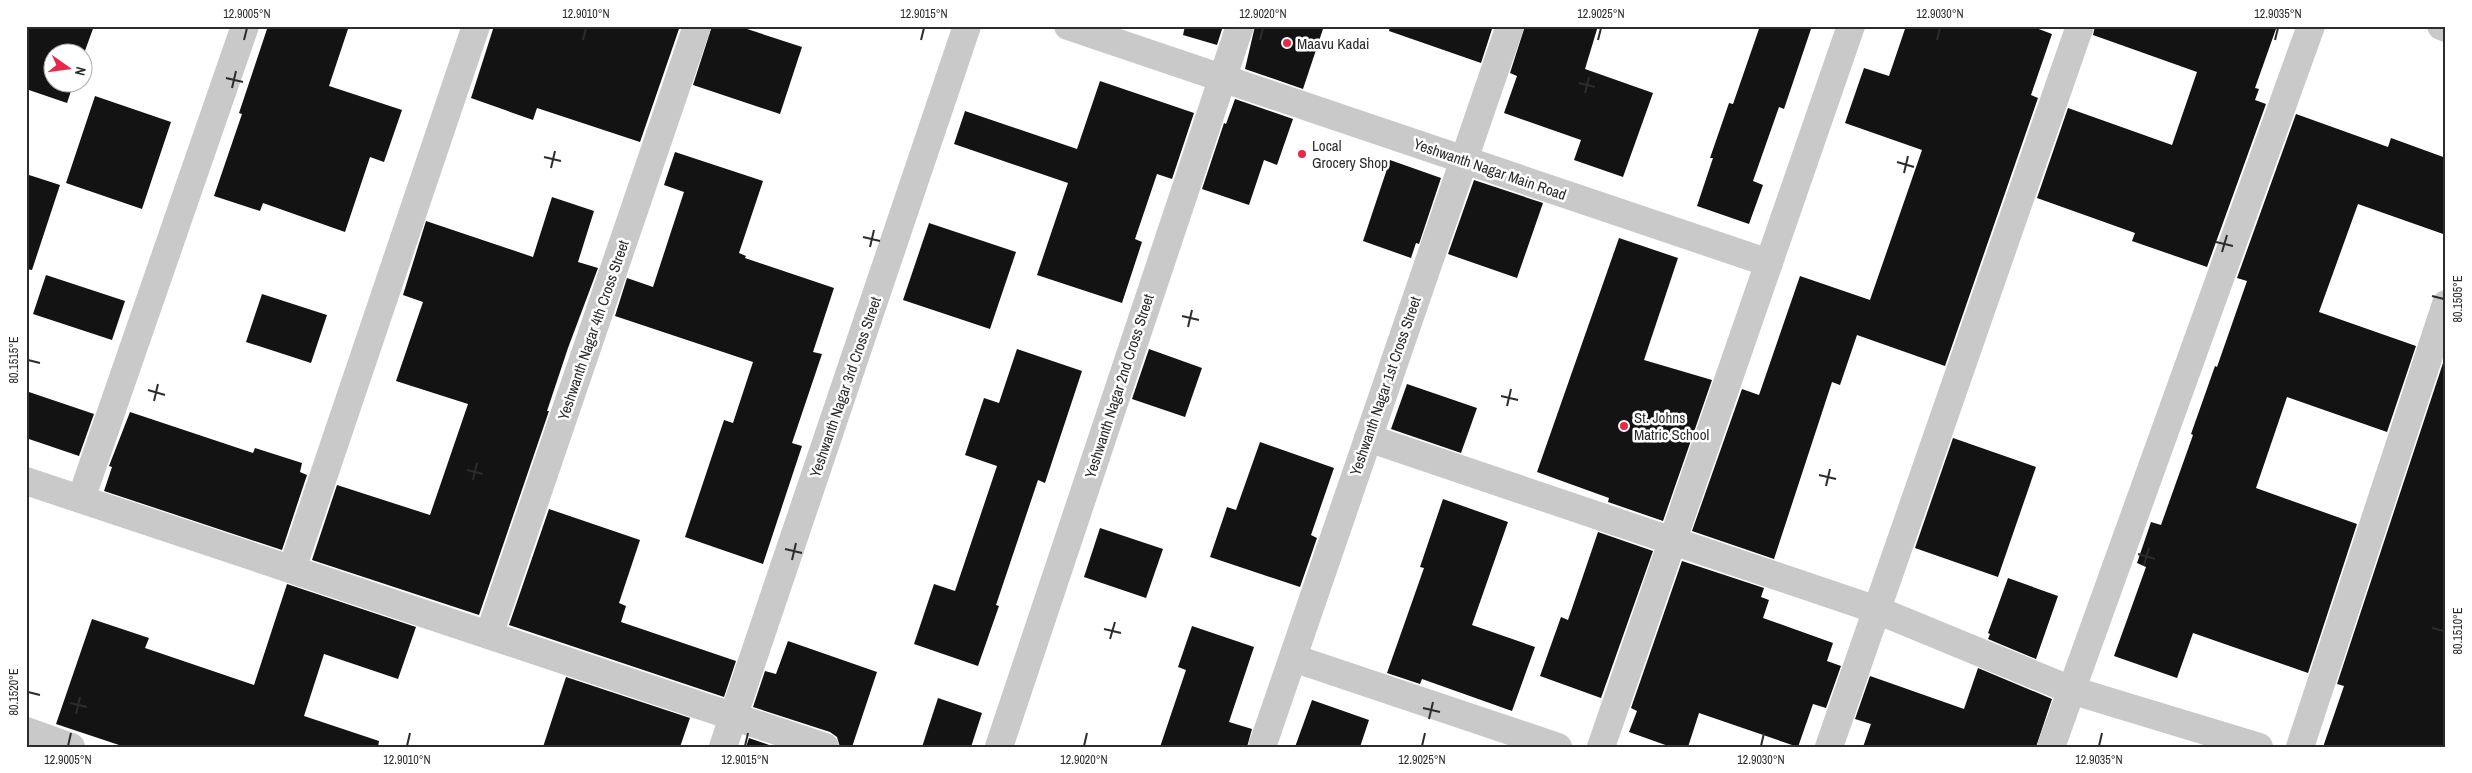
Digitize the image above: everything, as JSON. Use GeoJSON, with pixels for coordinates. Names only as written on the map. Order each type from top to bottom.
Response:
{"type":"FeatureCollection","features":[{"type":"Feature","properties":{"kind":"street"},"geometry":{"type":"LineString","coordinates":[[81,499],[245,26]]}},
{"type":"Feature","properties":{"kind":"street"},"geometry":{"type":"LineString","coordinates":[[292,569],[476,26]]}},
{"type":"Feature","properties":{"kind":"street","name":"Yeshwanth Nagar 4th Cross Street"},"geometry":{"type":"LineString","coordinates":[[489,635],[697,26]]}},
{"type":"Feature","properties":{"kind":"street","name":"Yeshwanth Nagar 3rd Cross Street"},"geometry":{"type":"LineString","coordinates":[[723,747],[967,26]]}},
{"type":"Feature","properties":{"kind":"street","name":"Yeshwanth Nagar Main Road"},"geometry":{"type":"LineString","coordinates":[[1068,26],[1769,262]]}},
{"type":"Feature","properties":{"kind":"street","name":"Yeshwanth Nagar 2nd Cross Street"},"geometry":{"type":"LineString","coordinates":[[999,747],[1240,26]]}},
{"type":"Feature","properties":{"kind":"street","name":"Yeshwanth Nagar 1st Cross Street"},"geometry":{"type":"LineString","coordinates":[[1262,747],[1510,26]]}},
{"type":"Feature","properties":{"kind":"street"},"geometry":{"type":"LineString","coordinates":[[1601,747],[1851,26]]}},
{"type":"Feature","properties":{"kind":"street"},"geometry":{"type":"LineString","coordinates":[[1829,747],[2080,26]]}},
{"type":"Feature","properties":{"kind":"street"},"geometry":{"type":"LineString","coordinates":[[2052,747],[2311,26]]}},
{"type":"Feature","properties":{"kind":"street"},"geometry":{"type":"LineString","coordinates":[[2441,26],[2446,28]]}},
{"type":"Feature","properties":{"kind":"street"},"geometry":{"type":"LineString","coordinates":[[2300,747],[2446,304]]}},
{"type":"Feature","properties":{"kind":"street"},"geometry":{"type":"LineString","coordinates":[[1368,438],[1877,610],[2071,690],[2259,747]]}},
{"type":"Feature","properties":{"kind":"street"},"geometry":{"type":"LineString","coordinates":[[26,481],[825,747]]}},
{"type":"Feature","properties":{"kind":"street"},"geometry":{"type":"LineString","coordinates":[[1292,658],[1558,747]]}},
{"type":"Feature","properties":{"kind":"street"},"geometry":{"type":"LineString","coordinates":[[26,731],[71,747]]}},
{"type":"Feature","properties":{"kind":"building"},"geometry":{"type":"Polygon","coordinates":[[[26,26],[94,26],[88,42],[42,42],[42,92],[71,92],[67,103],[26,89],[26,26]]]}},
{"type":"Feature","properties":{"kind":"building"},"geometry":{"type":"Polygon","coordinates":[[[268,26],[349,26],[329,86],[402,110],[384,162],[370,157],[345,232],[263,203],[260,211],[214,196],[242,114],[239,113],[268,26]]]}},
{"type":"Feature","properties":{"kind":"building"},"geometry":{"type":"Polygon","coordinates":[[[494,26],[680,26],[640,142],[537,108],[533,120],[471,98],[494,26]]]}},
{"type":"Feature","properties":{"kind":"building"},"geometry":{"type":"Polygon","coordinates":[[[712,26],[738,26],[802,47],[780,114],[693,85],[712,26]]]}},
{"type":"Feature","properties":{"kind":"building"},"geometry":{"type":"Polygon","coordinates":[[[1185,26],[1223,26],[1217,45],[1183,35],[1185,26]]]}},
{"type":"Feature","properties":{"kind":"building","name":"Maavu Kadai"},"geometry":{"type":"Polygon","coordinates":[[[1255,26],[1324,26],[1303,89],[1245,69],[1255,26]]]}},
{"type":"Feature","properties":{"kind":"building"},"geometry":{"type":"Polygon","coordinates":[[[1390,26],[1493,26],[1481,63],[1389,31],[1390,26]]]}},
{"type":"Feature","properties":{"kind":"building"},"geometry":{"type":"Polygon","coordinates":[[[1525,26],[1598,26],[1585,69],[1653,93],[1623,177],[1574,160],[1581,140],[1504,113],[1517,76],[1510,73],[1525,26]]]}},
{"type":"Feature","properties":{"kind":"building"},"geometry":{"type":"Polygon","coordinates":[[[1760,26],[1812,26],[1784,109],[1779,107],[1753,181],[1763,185],[1749,224],[1697,206],[1713,158],[1710,158],[1729,103],[1733,104],[1760,26]]]}},
{"type":"Feature","properties":{"kind":"building"},"geometry":{"type":"Polygon","coordinates":[[[1906,26],[2031,26],[2052,34],[2031,95],[2038,98],[1945,366],[1857,335],[1840,385],[1832,382],[1774,559],[1692,531],[1742,389],[1759,395],[1800,276],[1870,300],[1922,150],[1845,123],[1864,68],[1889,76],[1906,26]]]}},
{"type":"Feature","properties":{"kind":"building"},"geometry":{"type":"Polygon","coordinates":[[[2095,26],[2277,26],[2255,88],[2259,89],[2255,100],[2266,104],[2207,267],[2132,241],[2135,233],[2037,198],[2068,108],[2172,145],[2197,72],[2093,35],[2095,26]]]}},
{"type":"Feature","properties":{"kind":"building"},"geometry":{"type":"Polygon","coordinates":[[[1100,81],[1194,113],[1172,179],[1157,174],[1135,239],[1142,242],[1122,303],[1037,275],[1068,183],[954,144],[965,111],[1077,149],[1100,81]]]}},
{"type":"Feature","properties":{"kind":"building"},"geometry":{"type":"Polygon","coordinates":[[[95,96],[171,122],[142,209],[66,183],[95,96]]]}},
{"type":"Feature","properties":{"kind":"building"},"geometry":{"type":"Polygon","coordinates":[[[1235,99],[1293,119],[1277,165],[1264,160],[1249,205],[1202,189],[1224,123],[1226,124],[1235,99]]]}},
{"type":"Feature","properties":{"kind":"building"},"geometry":{"type":"Polygon","coordinates":[[[2296,114],[2388,147],[2391,138],[2446,158],[2446,235],[2358,204],[2319,312],[2416,346],[2387,432],[2287,397],[2256,488],[2357,524],[2308,673],[2193,633],[2177,678],[2114,656],[2146,567],[2137,563],[2151,522],[2161,525],[2193,435],[2191,434],[2247,281],[2237,278],[2296,114]]]}},
{"type":"Feature","properties":{"kind":"building"},"geometry":{"type":"Polygon","coordinates":[[[675,152],[763,181],[739,253],[746,256],[745,258],[834,288],[813,352],[822,354],[792,443],[802,446],[763,564],[685,537],[724,420],[733,423],[753,362],[615,316],[627,278],[653,287],[684,192],[664,185],[675,152]]]}},
{"type":"Feature","properties":{"kind":"building"},"geometry":{"type":"Polygon","coordinates":[[[1390,160],[1441,178],[1419,244],[1416,243],[1411,258],[1363,241],[1390,160]]]}},
{"type":"Feature","properties":{"kind":"building"},"geometry":{"type":"Polygon","coordinates":[[[26,174],[60,185],[32,270],[26,269],[26,174]]]}},
{"type":"Feature","properties":{"kind":"building"},"geometry":{"type":"Polygon","coordinates":[[[1474,180],[1543,203],[1517,278],[1448,254],[1474,180]]]}},
{"type":"Feature","properties":{"kind":"building"},"geometry":{"type":"Polygon","coordinates":[[[552,197],[594,211],[578,262],[598,268],[568,348],[547,411],[549,411],[479,615],[312,560],[337,485],[430,515],[468,404],[396,381],[423,302],[403,295],[426,221],[533,257],[552,197]]]}},
{"type":"Feature","properties":{"kind":"building"},"geometry":{"type":"Polygon","coordinates":[[[929,223],[1016,252],[990,329],[903,300],[929,223]]]}},
{"type":"Feature","properties":{"kind":"building","name":"St. Johns Matric School"},"geometry":{"type":"Polygon","coordinates":[[[1619,238],[1678,258],[1644,360],[1712,380],[1663,521],[1608,502],[1609,498],[1537,472],[1619,238]]]}},
{"type":"Feature","properties":{"kind":"building"},"geometry":{"type":"Polygon","coordinates":[[[46,275],[125,301],[112,340],[33,314],[46,275]]]}},
{"type":"Feature","properties":{"kind":"building"},"geometry":{"type":"Polygon","coordinates":[[[262,294],[327,315],[311,363],[246,342],[262,294]]]}},
{"type":"Feature","properties":{"kind":"building"},"geometry":{"type":"Polygon","coordinates":[[[1017,349],[1082,371],[1045,483],[1038,480],[996,605],[999,606],[978,666],[914,644],[934,584],[955,591],[997,466],[965,455],[984,398],[999,403],[1017,349]]]}},
{"type":"Feature","properties":{"kind":"building"},"geometry":{"type":"Polygon","coordinates":[[[1149,349],[1202,368],[1185,417],[1132,399],[1149,349]]]}},
{"type":"Feature","properties":{"kind":"building"},"geometry":{"type":"Polygon","coordinates":[[[2445,357],[2446,747],[2323,747],[2344,686],[2337,684],[2445,357]]]}},
{"type":"Feature","properties":{"kind":"building"},"geometry":{"type":"Polygon","coordinates":[[[1407,384],[1477,408],[1461,453],[1391,429],[1407,384]]]}},
{"type":"Feature","properties":{"kind":"building"},"geometry":{"type":"Polygon","coordinates":[[[26,391],[94,414],[79,456],[26,438],[26,391]]]}},
{"type":"Feature","properties":{"kind":"building"},"geometry":{"type":"Polygon","coordinates":[[[130,412],[253,453],[255,448],[302,463],[300,472],[307,475],[282,550],[104,491],[112,467],[109,466],[130,412]]]}},
{"type":"Feature","properties":{"kind":"building"},"geometry":{"type":"Polygon","coordinates":[[[1953,438],[2036,467],[1998,577],[1915,548],[1953,438]]]}},
{"type":"Feature","properties":{"kind":"building"},"geometry":{"type":"Polygon","coordinates":[[[1260,442],[1334,468],[1311,535],[1317,538],[1300,587],[1210,557],[1227,507],[1236,510],[1260,442]]]}},
{"type":"Feature","properties":{"kind":"building"},"geometry":{"type":"Polygon","coordinates":[[[1443,499],[1508,522],[1472,625],[1535,647],[1512,711],[1422,679],[1420,684],[1387,673],[1424,568],[1420,567],[1443,499]]]}},
{"type":"Feature","properties":{"kind":"building"},"geometry":{"type":"Polygon","coordinates":[[[549,509],[640,540],[619,603],[626,606],[621,622],[736,661],[724,697],[509,625],[549,509]]]}},
{"type":"Feature","properties":{"kind":"building"},"geometry":{"type":"Polygon","coordinates":[[[1100,528],[1163,549],[1146,598],[1084,577],[1100,528]]]}},
{"type":"Feature","properties":{"kind":"building"},"geometry":{"type":"Polygon","coordinates":[[[1598,532],[1653,551],[1601,698],[1540,676],[1561,617],[1568,620],[1598,532]]]}},
{"type":"Feature","properties":{"kind":"building"},"geometry":{"type":"Polygon","coordinates":[[[1682,561],[1764,588],[1761,597],[1769,600],[1763,618],[1833,643],[1827,661],[1841,666],[1826,708],[1813,704],[1798,747],[1699,713],[1688,747],[1671,747],[1629,732],[1637,711],[1631,708],[1682,561]]]}},
{"type":"Feature","properties":{"kind":"building"},"geometry":{"type":"Polygon","coordinates":[[[2008,578],[2058,596],[2036,659],[1988,639],[1990,634],[1988,633],[2008,578]]]}},
{"type":"Feature","properties":{"kind":"building"},"geometry":{"type":"Polygon","coordinates":[[[287,584],[416,627],[398,679],[324,654],[304,716],[379,741],[378,747],[125,747],[56,724],[92,619],[149,638],[145,648],[254,685],[287,584]]]}},
{"type":"Feature","properties":{"kind":"building"},"geometry":{"type":"Polygon","coordinates":[[[1192,626],[1254,647],[1229,722],[1252,729],[1247,747],[1160,747],[1186,670],[1178,667],[1192,626]]]}},
{"type":"Feature","properties":{"kind":"building"},"geometry":{"type":"Polygon","coordinates":[[[788,641],[877,672],[852,747],[840,747],[837,737],[830,732],[753,707],[765,671],[776,674],[788,641]]]}},
{"type":"Feature","properties":{"kind":"building"},"geometry":{"type":"Polygon","coordinates":[[[1978,668],[2052,699],[2036,747],[1863,747],[1871,724],[1855,719],[1870,676],[1964,709],[1978,668]]]}},
{"type":"Feature","properties":{"kind":"building"},"geometry":{"type":"Polygon","coordinates":[[[566,677],[690,718],[680,747],[543,747],[566,677]]]}},
{"type":"Feature","properties":{"kind":"building"},"geometry":{"type":"Polygon","coordinates":[[[938,698],[982,713],[971,747],[922,747],[938,698]]]}},
{"type":"Feature","properties":{"kind":"building"},"geometry":{"type":"Polygon","coordinates":[[[1312,700],[1369,720],[1360,747],[1295,747],[1312,700]]]}},
{"type":"Feature","properties":{"kind":"building"},"geometry":{"type":"Polygon","coordinates":[[[749,738],[775,747],[746,747],[749,738]]]}},
{"type":"Feature","properties":{"kind":"place","name":"Maavu Kadai"},"geometry":{"type":"Point","coordinates":[1287,43]}},
{"type":"Feature","properties":{"kind":"place","name":"Local Grocery Shop"},"geometry":{"type":"Point","coordinates":[1302,154]}},
{"type":"Feature","properties":{"kind":"place","name":"St. Johns Matric School"},"geometry":{"type":"Point","coordinates":[1624,426]}}]}
